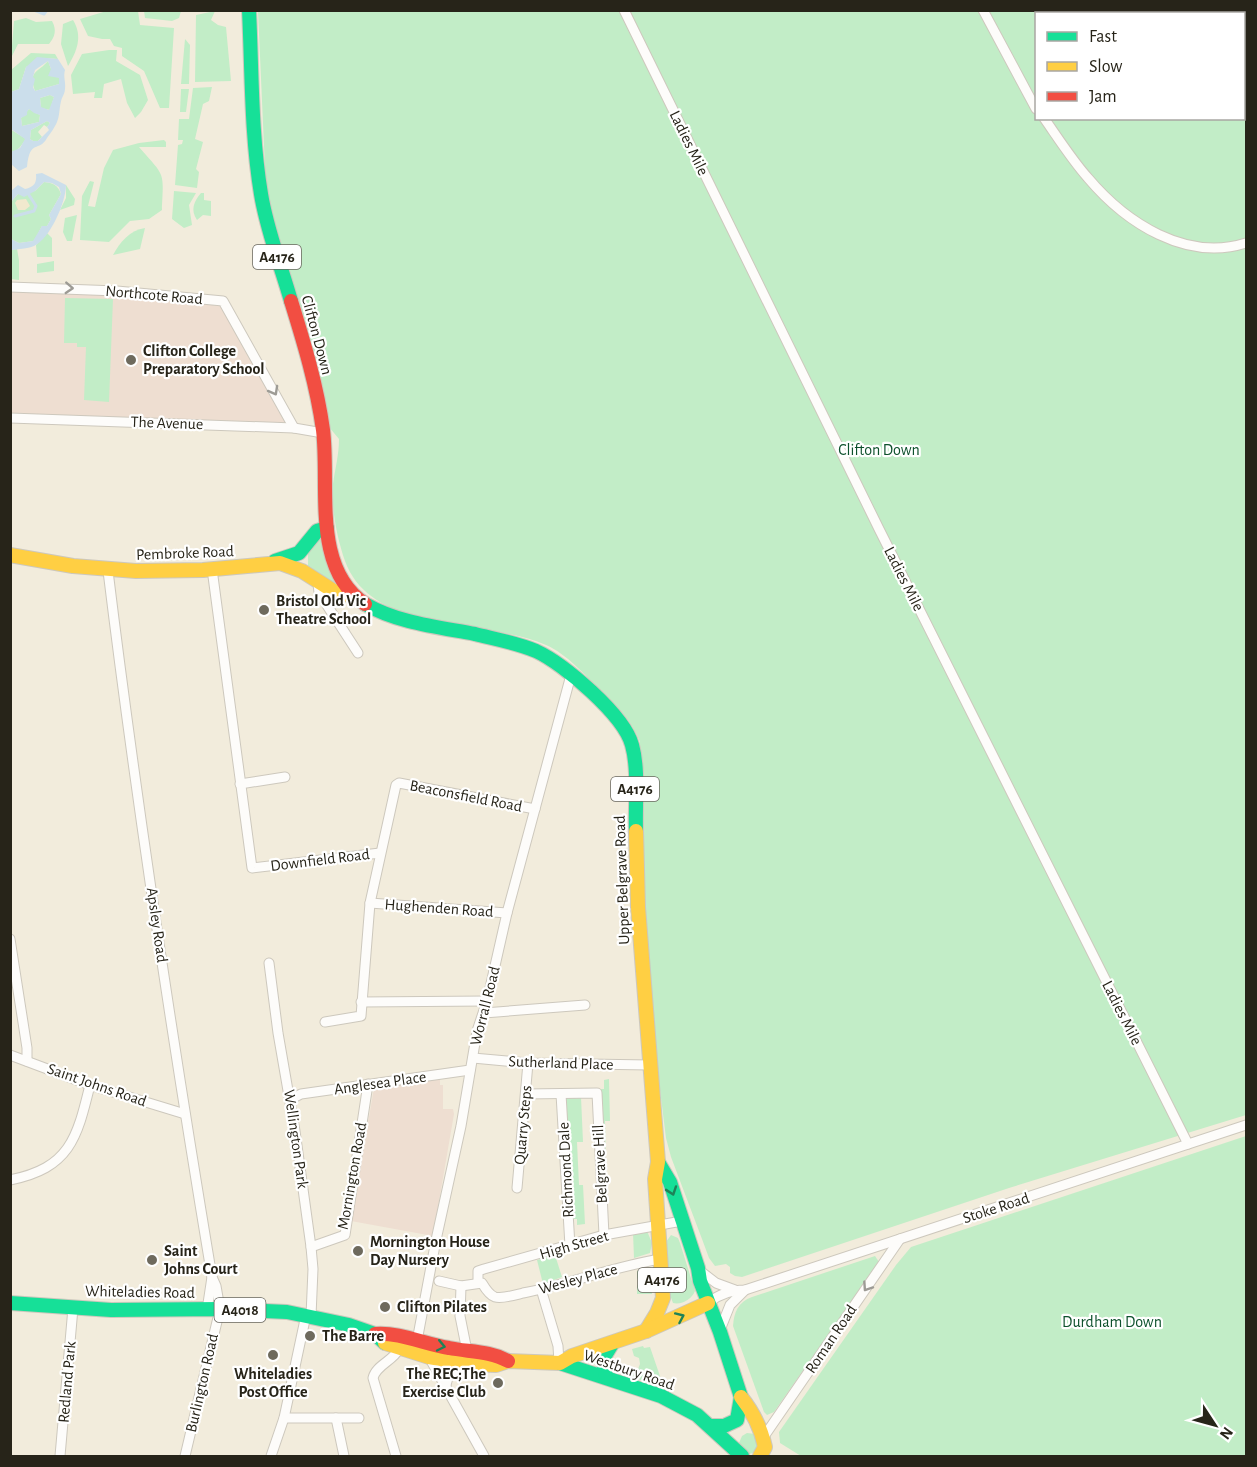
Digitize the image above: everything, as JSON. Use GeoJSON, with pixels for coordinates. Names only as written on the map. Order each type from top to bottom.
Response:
{"type":"FeatureCollection","features":[{"type":"Feature","properties":{"kind":"main road","name":"Clifton Down"},"geometry":{"type":"LineString","coordinates":[[249,10],[257,164],[264,210],[308,360],[323,433],[327,528]]}},
{"type":"Feature","properties":{"kind":"main road"},"geometry":{"type":"LineString","coordinates":[[270,563],[299,553],[317,531],[327,528]]}},
{"type":"Feature","properties":{"kind":"main road","name":"A4176"},"geometry":{"type":"LineString","coordinates":[[327,528],[332,555],[340,577],[354,596]]}},
{"type":"Feature","properties":{"kind":"main road","name":"Pembroke Road"},"geometry":{"type":"LineString","coordinates":[[10,555],[69,567],[108,571],[166,572],[270,563],[287,564],[343,597],[354,596]]}},
{"type":"Feature","properties":{"kind":"main road","name":"Upper Belgrave Road"},"geometry":{"type":"LineString","coordinates":[[354,596],[386,615],[527,647],[549,657],[623,723],[629,732],[633,746],[638,908],[658,1162],[655,1179],[663,1298],[646,1331]]}},
{"type":"Feature","properties":{"kind":"main road","name":"Upper Belgrave Road"},"geometry":{"type":"LineString","coordinates":[[658,1162],[670,1182],[708,1303],[741,1397],[750,1408],[763,1438],[765,1447],[763,1456]]}},
{"type":"Feature","properties":{"kind":"main road","name":"Whiteladies Road"},"geometry":{"type":"LineString","coordinates":[[10,1303],[73,1308],[213,1309],[309,1315],[375,1334],[386,1333],[417,1341],[496,1365],[508,1361],[559,1363],[572,1356],[646,1331],[708,1303]]}},
{"type":"Feature","properties":{"kind":"main road","name":"Whiteladies Road"},"geometry":{"type":"LineString","coordinates":[[375,1334],[382,1342],[429,1357],[468,1357]]}},
{"type":"Feature","properties":{"kind":"main road"},"geometry":{"type":"LineString","coordinates":[[606,1377],[602,1359],[612,1344]]}},
{"type":"Feature","properties":{"kind":"main road","name":"Westbury Road"},"geometry":{"type":"LineString","coordinates":[[559,1363],[606,1377],[677,1404],[711,1426],[742,1456]]}},
{"type":"Feature","properties":{"kind":"main road"},"geometry":{"type":"LineString","coordinates":[[711,1426],[732,1424],[736,1420],[741,1397]]}},
{"type":"Feature","properties":{"kind":"street","name":"Ladies Mile"},"geometry":{"type":"LineString","coordinates":[[624,10],[873,518],[1188,1144]]}},
{"type":"Feature","properties":{"kind":"street"},"geometry":{"type":"LineString","coordinates":[[983,10],[1035,107]]}},
{"type":"Feature","properties":{"kind":"street"},"geometry":{"type":"LineString","coordinates":[[1045,120],[1088,179],[1116,206],[1142,226],[1172,242],[1202,248],[1246,243]]}},
{"type":"Feature","properties":{"kind":"street","name":"Northcote Road"},"geometry":{"type":"LineString","coordinates":[[10,287],[117,291],[224,301],[294,428]]}},
{"type":"Feature","properties":{"kind":"street","name":"The Avenue"},"geometry":{"type":"LineString","coordinates":[[10,418],[294,428],[323,433]]}},
{"type":"Feature","properties":{"kind":"street","name":"Downfield Road"},"geometry":{"type":"LineString","coordinates":[[212,569],[252,868],[380,853],[370,903],[361,1002]]}},
{"type":"Feature","properties":{"kind":"street","name":"Apsley Road"},"geometry":{"type":"LineString","coordinates":[[108,571],[123,703],[212,1278],[213,1309]]}},
{"type":"Feature","properties":{"kind":"street"},"geometry":{"type":"LineString","coordinates":[[318,583],[319,593],[358,653]]}},
{"type":"Feature","properties":{"kind":"street","name":"Worrall Road"},"geometry":{"type":"LineString","coordinates":[[417,1341],[461,1126],[477,1031],[484,1013],[507,913],[571,675]]}},
{"type":"Feature","properties":{"kind":"street"},"geometry":{"type":"LineString","coordinates":[[240,784],[285,777]]}},
{"type":"Feature","properties":{"kind":"street","name":"Beaconsfield Road"},"geometry":{"type":"LineString","coordinates":[[380,853],[396,785],[399,783],[535,809]]}},
{"type":"Feature","properties":{"kind":"street","name":"Hughenden Road"},"geometry":{"type":"LineString","coordinates":[[370,903],[507,913]]}},
{"type":"Feature","properties":{"kind":"street"},"geometry":{"type":"LineString","coordinates":[[10,939],[27,1060]]}},
{"type":"Feature","properties":{"kind":"street","name":"Wellington Park"},"geometry":{"type":"LineString","coordinates":[[269,963],[278,1033],[291,1099],[313,1269],[309,1315],[284,1418],[271,1456]]}},
{"type":"Feature","properties":{"kind":"street"},"geometry":{"type":"LineString","coordinates":[[325,1022],[361,1016],[361,1002],[487,1001]]}},
{"type":"Feature","properties":{"kind":"street"},"geometry":{"type":"LineString","coordinates":[[484,1013],[585,1005]]}},
{"type":"Feature","properties":{"kind":"street","name":"Saint Johns Road"},"geometry":{"type":"LineString","coordinates":[[10,1055],[90,1085],[185,1114]]}},
{"type":"Feature","properties":{"kind":"street","name":"Sutherland Place"},"geometry":{"type":"LineString","coordinates":[[473,1058],[528,1063],[649,1065]]}},
{"type":"Feature","properties":{"kind":"street","name":"Quarry Steps"},"geometry":{"type":"LineString","coordinates":[[517,1188],[528,1063]]}},
{"type":"Feature","properties":{"kind":"street","name":"Anglesea Place"},"geometry":{"type":"LineString","coordinates":[[291,1099],[301,1094],[470,1070]]}},
{"type":"Feature","properties":{"kind":"street","name":"Mornington Road"},"geometry":{"type":"LineString","coordinates":[[311,1247],[345,1235],[368,1084]]}},
{"type":"Feature","properties":{"kind":"street"},"geometry":{"type":"LineString","coordinates":[[10,1180],[38,1173],[57,1160],[70,1145],[80,1124],[90,1085]]}},
{"type":"Feature","properties":{"kind":"street","name":"Belgrave Hill"},"geometry":{"type":"LineString","coordinates":[[561,1094],[597,1093],[604,1235]]}},
{"type":"Feature","properties":{"kind":"street"},"geometry":{"type":"LineString","coordinates":[[526,1094],[561,1094]]}},
{"type":"Feature","properties":{"kind":"street","name":"Richmond Dale"},"geometry":{"type":"LineString","coordinates":[[561,1094],[570,1246]]}},
{"type":"Feature","properties":{"kind":"street","name":"Stoke Road"},"geometry":{"type":"LineString","coordinates":[[708,1303],[716,1296],[900,1239],[1246,1125]]}},
{"type":"Feature","properties":{"kind":"street","name":"High Street"},"geometry":{"type":"LineString","coordinates":[[478,1283],[478,1271],[604,1235],[682,1221]]}},
{"type":"Feature","properties":{"kind":"street","name":"Roman Road"},"geometry":{"type":"LineString","coordinates":[[763,1438],[900,1239]]}},
{"type":"Feature","properties":{"kind":"street","name":"Wesley Place"},"geometry":{"type":"LineString","coordinates":[[478,1283],[482,1283],[495,1297],[541,1289],[660,1259]]}},
{"type":"Feature","properties":{"kind":"street"},"geometry":{"type":"LineString","coordinates":[[698,1268],[716,1283],[740,1290],[730,1305],[720,1332]]}},
{"type":"Feature","properties":{"kind":"street"},"geometry":{"type":"LineString","coordinates":[[439,1281],[461,1286],[478,1283]]}},
{"type":"Feature","properties":{"kind":"street"},"geometry":{"type":"LineString","coordinates":[[446,1387],[446,1379],[450,1373],[468,1357],[460,1316],[461,1286]]}},
{"type":"Feature","properties":{"kind":"street"},"geometry":{"type":"LineString","coordinates":[[541,1289],[558,1346],[559,1363]]}},
{"type":"Feature","properties":{"kind":"street","name":"Redland Park"},"geometry":{"type":"LineString","coordinates":[[60,1456],[73,1308]]}},
{"type":"Feature","properties":{"kind":"street","name":"Burlington Road"},"geometry":{"type":"LineString","coordinates":[[185,1456],[213,1309]]}},
{"type":"Feature","properties":{"kind":"street"},"geometry":{"type":"LineString","coordinates":[[396,1456],[373,1378],[376,1370],[395,1357],[399,1349]]}},
{"type":"Feature","properties":{"kind":"street"},"geometry":{"type":"LineString","coordinates":[[429,1357],[484,1456]]}},
{"type":"Feature","properties":{"kind":"street"},"geometry":{"type":"LineString","coordinates":[[284,1418],[359,1418]]}},
{"type":"Feature","properties":{"kind":"street"},"geometry":{"type":"LineString","coordinates":[[336,1418],[344,1456]]}},
{"type":"Feature","properties":{"kind":"shaded area","name":"Clifton College Preparatory School"},"geometry":{"type":"Polygon","coordinates":[[[67,291],[223,306],[287,425],[11,413],[11,292],[67,291]]]}},
{"type":"Feature","properties":{"kind":"shaded area"},"geometry":{"type":"Polygon","coordinates":[[[440,1077],[440,1085],[443,1085],[443,1109],[453,1109],[454,1114],[433,1236],[351,1221],[374,1088],[440,1077]]]}},
{"type":"Feature","properties":{"kind":"green space"},"geometry":{"type":"Polygon","coordinates":[[[110,10],[138,11],[140,25],[174,28],[169,108],[160,108],[144,71],[122,56],[122,48],[114,46],[110,39],[88,36],[80,19],[110,10]]]}},
{"type":"Feature","properties":{"kind":"green space"},"geometry":{"type":"Polygon","coordinates":[[[144,11],[181,11],[179,18],[172,21],[145,18],[144,11]]]}},
{"type":"Feature","properties":{"kind":"green space"},"geometry":{"type":"Polygon","coordinates":[[[215,11],[211,20],[226,27],[231,81],[195,82],[196,15],[215,11]]]}},
{"type":"Feature","properties":{"kind":"green space","name":"Clifton Down"},"geometry":{"type":"Polygon","coordinates":[[[258,11],[1246,11],[1246,1115],[1009,1188],[742,1277],[730,1273],[730,1267],[726,1264],[715,1266],[709,1258],[666,1138],[657,1066],[643,898],[640,742],[633,727],[619,709],[576,666],[554,649],[521,637],[433,621],[404,613],[379,602],[359,585],[345,561],[337,533],[333,484],[339,439],[329,427],[266,191],[258,11]]]}},
{"type":"Feature","properties":{"kind":"green space"},"geometry":{"type":"Polygon","coordinates":[[[26,18],[36,22],[52,21],[54,36],[49,44],[18,44],[11,58],[14,21],[26,18]]]}},
{"type":"Feature","properties":{"kind":"green space"},"geometry":{"type":"Polygon","coordinates":[[[73,20],[78,32],[78,43],[68,66],[61,44],[63,24],[73,20]]]}},
{"type":"Feature","properties":{"kind":"green space"},"geometry":{"type":"Polygon","coordinates":[[[185,39],[190,45],[189,84],[181,84],[185,39]]]}},
{"type":"Feature","properties":{"kind":"green space"},"geometry":{"type":"Polygon","coordinates":[[[117,50],[116,61],[140,75],[148,100],[135,118],[127,103],[121,79],[104,84],[102,98],[94,98],[95,92],[73,94],[71,75],[82,54],[117,50]]]}},
{"type":"Feature","properties":{"kind":"green space"},"geometry":{"type":"Polygon","coordinates":[[[31,53],[55,54],[58,59],[45,58],[26,67],[19,89],[11,92],[11,70],[31,53]]]}},
{"type":"Feature","properties":{"kind":"green space"},"geometry":{"type":"Polygon","coordinates":[[[48,61],[51,69],[59,78],[59,84],[35,91],[33,75],[48,61]]]}},
{"type":"Feature","properties":{"kind":"green space"},"geometry":{"type":"Polygon","coordinates":[[[212,87],[209,101],[203,104],[195,139],[203,142],[196,169],[199,172],[197,188],[175,185],[178,145],[182,144],[183,140],[178,140],[179,119],[189,119],[193,88],[212,87]]]}},
{"type":"Feature","properties":{"kind":"green space"},"geometry":{"type":"Polygon","coordinates":[[[181,89],[189,89],[186,112],[180,112],[181,89]]]}},
{"type":"Feature","properties":{"kind":"green space"},"geometry":{"type":"Polygon","coordinates":[[[50,95],[54,97],[50,110],[41,108],[40,98],[50,95]]]}},
{"type":"Feature","properties":{"kind":"green space"},"geometry":{"type":"Polygon","coordinates":[[[29,109],[40,115],[39,122],[22,126],[21,118],[29,109]]]}},
{"type":"Feature","properties":{"kind":"green space"},"geometry":{"type":"Polygon","coordinates":[[[47,121],[50,123],[47,127],[44,125],[38,132],[42,137],[38,141],[30,139],[31,130],[47,121]]]}},
{"type":"Feature","properties":{"kind":"green space"},"geometry":{"type":"Polygon","coordinates":[[[10,129],[26,139],[18,149],[11,152],[10,129]]]}},
{"type":"Feature","properties":{"kind":"green space"},"geometry":{"type":"Polygon","coordinates":[[[164,140],[166,147],[139,147],[161,175],[162,210],[149,219],[130,221],[109,242],[80,240],[82,196],[90,181],[94,182],[88,206],[95,207],[104,168],[113,150],[139,143],[164,140]]]}},
{"type":"Feature","properties":{"kind":"green space"},"geometry":{"type":"Polygon","coordinates":[[[44,182],[55,185],[61,194],[49,215],[51,219],[47,226],[42,226],[34,241],[19,243],[11,239],[11,202],[18,194],[35,191],[44,182]]]}},
{"type":"Feature","properties":{"kind":"green space"},"geometry":{"type":"Polygon","coordinates":[[[66,185],[75,199],[74,205],[60,210],[66,198],[66,185]]]}},
{"type":"Feature","properties":{"kind":"green space"},"geometry":{"type":"Polygon","coordinates":[[[174,191],[196,193],[189,205],[192,225],[184,228],[172,219],[174,191]]]}},
{"type":"Feature","properties":{"kind":"green space"},"geometry":{"type":"Polygon","coordinates":[[[201,193],[204,193],[204,200],[211,201],[211,216],[203,215],[197,220],[194,206],[201,193]]]}},
{"type":"Feature","properties":{"kind":"green space"},"geometry":{"type":"Polygon","coordinates":[[[77,215],[72,241],[67,241],[63,232],[65,218],[77,215]]]}},
{"type":"Feature","properties":{"kind":"green space"},"geometry":{"type":"Polygon","coordinates":[[[145,228],[140,249],[113,255],[126,237],[145,228]]]}},
{"type":"Feature","properties":{"kind":"green space"},"geometry":{"type":"Polygon","coordinates":[[[47,233],[52,238],[52,257],[37,257],[36,245],[47,233]]]}},
{"type":"Feature","properties":{"kind":"green space"},"geometry":{"type":"Polygon","coordinates":[[[17,249],[19,280],[11,279],[10,250],[17,249]]]}},
{"type":"Feature","properties":{"kind":"green space"},"geometry":{"type":"Polygon","coordinates":[[[54,261],[54,271],[37,273],[37,264],[54,261]]]}},
{"type":"Feature","properties":{"kind":"green space"},"geometry":{"type":"Polygon","coordinates":[[[65,298],[113,299],[109,402],[84,400],[86,347],[77,347],[77,343],[64,343],[65,298]]]}},
{"type":"Feature","properties":{"kind":"green space"},"geometry":{"type":"Polygon","coordinates":[[[318,538],[321,538],[326,561],[336,585],[333,586],[308,569],[308,551],[318,538]]]}},
{"type":"Feature","properties":{"kind":"green space"},"geometry":{"type":"Polygon","coordinates":[[[609,1079],[610,1121],[605,1121],[606,1161],[602,1161],[601,1089],[604,1089],[604,1080],[609,1079]]]}},
{"type":"Feature","properties":{"kind":"green space"},"geometry":{"type":"Polygon","coordinates":[[[566,1097],[581,1097],[583,1142],[577,1142],[579,1185],[583,1185],[585,1224],[577,1225],[577,1219],[572,1219],[566,1097]]]}},
{"type":"Feature","properties":{"kind":"green space","name":"Durdham Down"},"geometry":{"type":"Polygon","coordinates":[[[1246,1136],[1246,1456],[801,1456],[780,1443],[779,1432],[911,1247],[1246,1136]]]}},
{"type":"Feature","properties":{"kind":"green space"},"geometry":{"type":"Polygon","coordinates":[[[647,1231],[652,1243],[650,1253],[634,1258],[633,1233],[647,1231]]]}},
{"type":"Feature","properties":{"kind":"green space"},"geometry":{"type":"Polygon","coordinates":[[[671,1235],[678,1238],[695,1291],[689,1299],[680,1303],[673,1303],[670,1295],[666,1242],[671,1235]]]}},
{"type":"Feature","properties":{"kind":"green space"},"geometry":{"type":"Polygon","coordinates":[[[555,1255],[562,1277],[543,1284],[537,1260],[555,1255]]]}},
{"type":"Feature","properties":{"kind":"green space"},"geometry":{"type":"Polygon","coordinates":[[[875,1256],[879,1262],[774,1412],[767,1415],[733,1326],[738,1308],[752,1297],[875,1256]]]}},
{"type":"Feature","properties":{"kind":"green space"},"geometry":{"type":"Polygon","coordinates":[[[644,1270],[651,1277],[652,1294],[637,1294],[640,1281],[637,1278],[637,1271],[644,1270]]]}},
{"type":"Feature","properties":{"kind":"green space"},"geometry":{"type":"Polygon","coordinates":[[[643,1346],[644,1348],[650,1347],[662,1382],[653,1379],[651,1384],[633,1377],[634,1371],[640,1364],[639,1358],[634,1356],[632,1349],[643,1346]]]}},
{"type":"Feature","properties":{"kind":"green space"},"geometry":{"type":"Polygon","coordinates":[[[747,1433],[755,1434],[759,1439],[756,1452],[749,1454],[739,1443],[742,1436],[747,1433]]]}},
{"type":"Feature","properties":{"kind":"sand"},"geometry":{"type":"Polygon","coordinates":[[[26,199],[30,206],[25,210],[18,210],[15,203],[17,200],[26,199]]]}},
{"type":"Feature","properties":{"kind":"water"},"geometry":{"type":"Polygon","coordinates":[[[37,57],[58,59],[65,70],[65,91],[55,126],[44,142],[30,152],[27,167],[19,171],[11,164],[11,152],[20,148],[25,139],[11,129],[11,92],[19,89],[26,67],[37,57]],[[48,61],[35,70],[33,87],[35,91],[59,84],[59,78],[48,76],[51,69],[48,61]],[[50,95],[40,98],[41,107],[49,110],[54,97],[50,95]],[[29,109],[27,115],[21,118],[22,126],[39,122],[40,115],[29,109]],[[47,121],[31,130],[30,139],[38,141],[49,130],[47,127],[50,123],[47,121]]]}},
{"type":"Feature","properties":{"kind":"water"},"geometry":{"type":"Polygon","coordinates":[[[42,173],[66,185],[60,210],[46,236],[40,242],[31,247],[11,250],[11,239],[19,243],[33,241],[42,226],[47,226],[51,219],[49,215],[61,194],[59,187],[52,183],[44,182],[24,197],[18,194],[11,202],[11,191],[18,185],[25,189],[31,187],[35,182],[36,174],[42,173]]]}},
{"type":"Feature","properties":{"kind":"waterway"},"geometry":{"type":"LineString","coordinates":[[34,10],[44,14],[47,10]]}},
{"type":"Feature","properties":{"kind":"waterway"},"geometry":{"type":"LineString","coordinates":[[15,216],[34,211],[36,206],[29,195]]}},
{"type":"Feature","properties":{"kind":"traffic: fast"},"geometry":{"type":"LineString","coordinates":[[249,10],[254,125],[261,194],[270,235],[291,301]]}},
{"type":"Feature","properties":{"kind":"traffic: fast"},"geometry":{"type":"LineString","coordinates":[[275,561],[299,553],[317,531],[327,528]]}},
{"type":"Feature","properties":{"kind":"traffic: fast"},"geometry":{"type":"LineString","coordinates":[[365,604],[405,620],[529,648],[562,667],[577,679],[618,719],[632,745],[636,776],[636,831]]}},
{"type":"Feature","properties":{"kind":"traffic: fast"},"geometry":{"type":"LineString","coordinates":[[658,1162],[670,1182],[698,1268],[700,1281],[720,1332],[741,1397],[737,1420],[724,1426],[711,1426]]}},
{"type":"Feature","properties":{"kind":"traffic: fast"},"geometry":{"type":"LineString","coordinates":[[10,1303],[111,1310],[220,1309],[287,1312],[349,1325],[375,1334],[385,1343]]}},
{"type":"Feature","properties":{"kind":"traffic: fast"},"geometry":{"type":"LineString","coordinates":[[606,1377],[603,1359],[612,1344]]}},
{"type":"Feature","properties":{"kind":"traffic: fast"},"geometry":{"type":"LineString","coordinates":[[560,1363],[661,1396],[697,1415],[742,1456]]}},
{"type":"Feature","properties":{"kind":"traffic: slow"},"geometry":{"type":"LineString","coordinates":[[10,555],[73,566],[136,571],[203,570],[280,563],[302,571],[335,592],[354,596]]}},
{"type":"Feature","properties":{"kind":"traffic: slow"},"geometry":{"type":"LineString","coordinates":[[636,831],[638,907],[658,1162],[655,1179],[663,1298],[646,1331]]}},
{"type":"Feature","properties":{"kind":"traffic: slow"},"geometry":{"type":"LineString","coordinates":[[385,1343],[429,1357],[469,1364],[496,1365],[508,1361],[560,1363],[572,1356],[646,1331],[708,1303]]}},
{"type":"Feature","properties":{"kind":"traffic: slow"},"geometry":{"type":"LineString","coordinates":[[741,1397],[753,1414],[761,1433],[765,1447],[760,1456]]}},
{"type":"Feature","properties":{"kind":"traffic: jam"},"geometry":{"type":"LineString","coordinates":[[291,301],[310,365],[323,430],[326,524],[330,548],[337,569],[348,588],[365,604]]}},
{"type":"Feature","properties":{"kind":"traffic: jam"},"geometry":{"type":"LineString","coordinates":[[375,1334],[403,1336],[440,1346],[487,1354],[508,1361]]}},
{"type":"Feature","properties":{"kind":"place","name":"Clifton College Preparatory School"},"geometry":{"type":"Point","coordinates":[131,360]}},
{"type":"Feature","properties":{"kind":"place","name":"Bristol Old Vic Theatre School"},"geometry":{"type":"Point","coordinates":[264,610]}},
{"type":"Feature","properties":{"kind":"place","name":"Mornington House Day Nursery"},"geometry":{"type":"Point","coordinates":[358,1251]}},
{"type":"Feature","properties":{"kind":"place","name":"Saint Johns Court"},"geometry":{"type":"Point","coordinates":[152,1260]}},
{"type":"Feature","properties":{"kind":"place","name":"Clifton Pilates"},"geometry":{"type":"Point","coordinates":[385,1307]}},
{"type":"Feature","properties":{"kind":"place","name":"The Barre"},"geometry":{"type":"Point","coordinates":[310,1336]}},
{"type":"Feature","properties":{"kind":"place","name":"Whiteladies Post Office"},"geometry":{"type":"Point","coordinates":[273,1355]}},
{"type":"Feature","properties":{"kind":"place","name":"The REC;The Exercise Club"},"geometry":{"type":"Point","coordinates":[498,1383]}}]}
